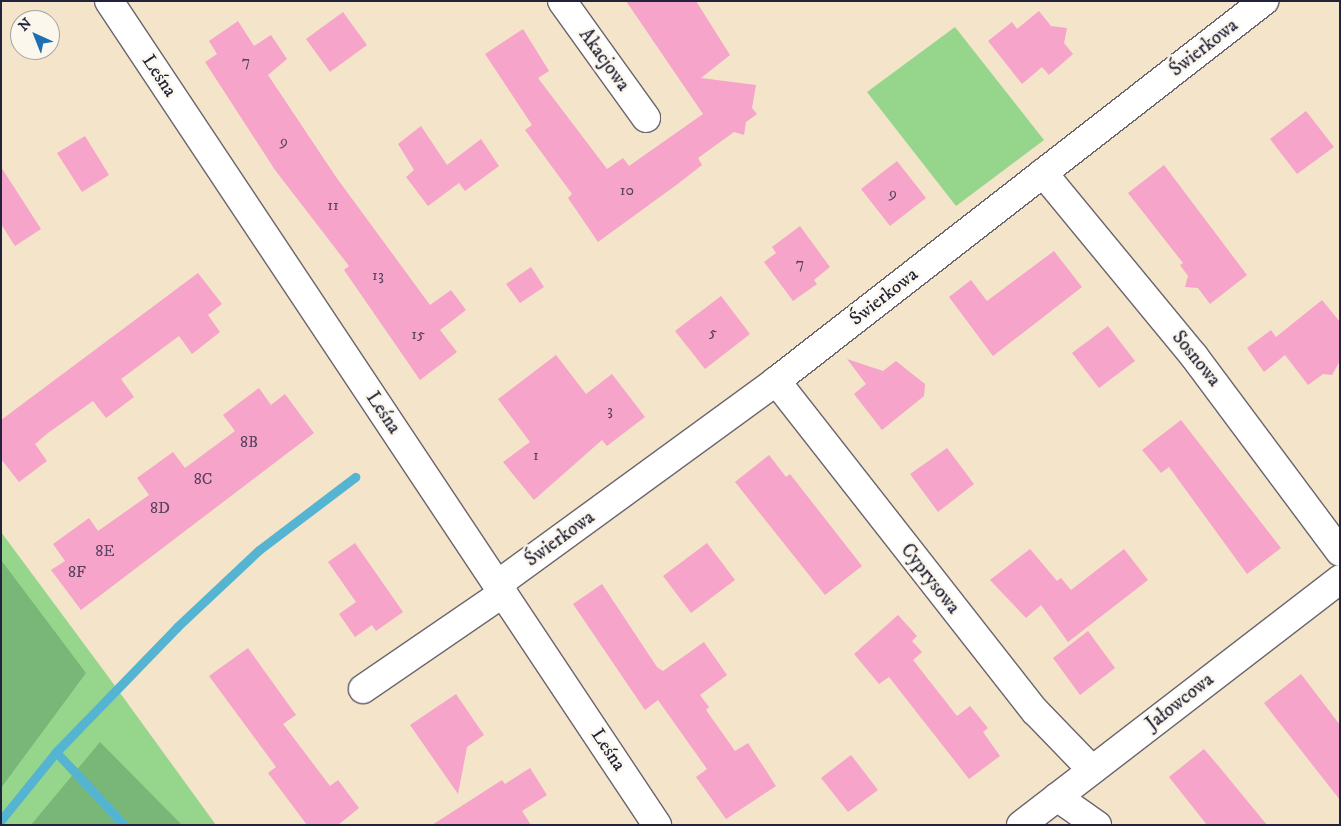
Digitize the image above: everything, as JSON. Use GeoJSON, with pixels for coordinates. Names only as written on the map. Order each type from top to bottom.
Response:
{"type":"FeatureCollection","features":[{"type":"Feature","properties":{"kind":"street","name":"Leśna"},"geometry":{"type":"LineString","coordinates":[[109,1],[501,588],[655,824]]}},
{"type":"Feature","properties":{"kind":"street","name":"Akacjowa"},"geometry":{"type":"LineString","coordinates":[[562,1],[646,118]]}},
{"type":"Feature","properties":{"kind":"street","name":"Świerkowa"},"geometry":{"type":"LineString","coordinates":[[363,689],[501,588],[776,381],[1264,1]]}},
{"type":"Feature","properties":{"kind":"street","name":"Sosnowa"},"geometry":{"type":"LineString","coordinates":[[1043,173],[1200,364],[1340,552]]}},
{"type":"Feature","properties":{"kind":"street","name":"Cyprysowa"},"geometry":{"type":"LineString","coordinates":[[776,381],[1034,711],[1092,770]]}},
{"type":"Feature","properties":{"kind":"street","name":"Jałowcowa"},"geometry":{"type":"LineString","coordinates":[[1021,825],[1340,579]]}},
{"type":"Feature","properties":{"kind":"street"},"geometry":{"type":"LineString","coordinates":[[1057,798],[1097,825]]}},
{"type":"Feature","properties":{"kind":"green space"},"geometry":{"type":"Polygon","coordinates":[[[955,27],[1044,140],[956,206],[867,92],[955,27]]]}},
{"type":"Feature","properties":{"kind":"green space"},"geometry":{"type":"Polygon","coordinates":[[[1,532],[107,675],[216,825],[1,825],[1,532]]]}},
{"type":"Feature","properties":{"kind":"green space"},"geometry":{"type":"Polygon","coordinates":[[[1,560],[86,673],[1,788],[1,560]]]}},
{"type":"Feature","properties":{"kind":"green space"},"geometry":{"type":"Polygon","coordinates":[[[100,742],[182,825],[31,825],[100,742]]]}},
{"type":"Feature","properties":{"kind":"building"},"geometry":{"type":"Polygon","coordinates":[[[626,1],[696,1],[730,55],[701,78],[756,85],[752,108],[757,114],[746,122],[744,135],[734,132],[698,158],[702,165],[598,242],[568,198],[572,194],[525,130],[532,125],[485,54],[523,29],[549,71],[538,78],[607,169],[623,158],[629,166],[703,114],[626,1]]]}},
{"type":"Feature","properties":{"kind":"building"},"geometry":{"type":"Polygon","coordinates":[[[1039,11],[1051,26],[1067,28],[1064,43],[1073,54],[1049,75],[1042,67],[1022,84],[988,41],[1012,22],[1017,29],[1039,11]]]}},
{"type":"Feature","properties":{"kind":"building"},"geometry":{"type":"Polygon","coordinates":[[[343,12],[367,45],[330,72],[306,39],[343,12]]]}},
{"type":"Feature","properties":{"kind":"building"},"geometry":{"type":"Polygon","coordinates":[[[238,21],[254,46],[271,35],[287,59],[268,75],[336,177],[430,305],[451,290],[466,310],[440,330],[457,352],[420,380],[344,270],[349,266],[275,170],[205,62],[217,54],[209,41],[238,21]]]}},
{"type":"Feature","properties":{"kind":"building"},"geometry":{"type":"Polygon","coordinates":[[[1306,111],[1334,147],[1297,174],[1270,139],[1306,111]]]}},
{"type":"Feature","properties":{"kind":"building"},"geometry":{"type":"Polygon","coordinates":[[[421,126],[447,165],[481,139],[499,166],[465,191],[459,183],[428,206],[406,177],[414,170],[398,144],[421,126]]]}},
{"type":"Feature","properties":{"kind":"building"},"geometry":{"type":"Polygon","coordinates":[[[85,136],[109,175],[82,192],[57,153],[85,136]]]}},
{"type":"Feature","properties":{"kind":"building"},"geometry":{"type":"Polygon","coordinates":[[[897,161],[926,198],[890,226],[861,189],[897,161]]]}},
{"type":"Feature","properties":{"kind":"building"},"geometry":{"type":"Polygon","coordinates":[[[1164,165],[1247,275],[1210,304],[1198,288],[1185,287],[1188,276],[1180,265],[1183,263],[1128,193],[1164,165]]]}},
{"type":"Feature","properties":{"kind":"building"},"geometry":{"type":"Polygon","coordinates":[[[1,167],[41,229],[15,246],[1,224],[1,167]]]}},
{"type":"Feature","properties":{"kind":"building"},"geometry":{"type":"Polygon","coordinates":[[[800,226],[830,267],[814,280],[817,284],[793,301],[764,262],[776,253],[772,247],[800,226]]]}},
{"type":"Feature","properties":{"kind":"building"},"geometry":{"type":"Polygon","coordinates":[[[1054,251],[1082,287],[993,356],[949,297],[971,280],[987,301],[1054,251]]]}},
{"type":"Feature","properties":{"kind":"building"},"geometry":{"type":"Polygon","coordinates":[[[531,267],[544,287],[520,303],[506,284],[531,267]]]}},
{"type":"Feature","properties":{"kind":"building"},"geometry":{"type":"Polygon","coordinates":[[[198,273],[222,304],[208,315],[220,332],[192,354],[179,336],[121,379],[134,397],[106,418],[93,401],[48,433],[35,444],[47,461],[19,482],[1,459],[1,420],[198,273]]]}},
{"type":"Feature","properties":{"kind":"building"},"geometry":{"type":"Polygon","coordinates":[[[721,296],[750,334],[705,369],[675,331],[721,296]]]}},
{"type":"Feature","properties":{"kind":"building"},"geometry":{"type":"Polygon","coordinates":[[[1322,300],[1340,322],[1340,361],[1332,375],[1323,374],[1308,385],[1285,355],[1264,372],[1247,348],[1271,330],[1276,337],[1322,300]]]}},
{"type":"Feature","properties":{"kind":"building"},"geometry":{"type":"Polygon","coordinates":[[[1108,326],[1135,361],[1099,388],[1072,353],[1108,326]]]}},
{"type":"Feature","properties":{"kind":"building"},"geometry":{"type":"Polygon","coordinates":[[[556,355],[586,394],[612,374],[645,417],[607,446],[602,440],[534,500],[503,462],[530,442],[498,399],[556,355]]]}},
{"type":"Feature","properties":{"kind":"building"},"geometry":{"type":"Polygon","coordinates":[[[847,359],[883,371],[896,361],[925,384],[924,396],[882,430],[854,394],[866,384],[847,359]]]}},
{"type":"Feature","properties":{"kind":"building"},"geometry":{"type":"Polygon","coordinates":[[[259,388],[271,405],[285,394],[314,433],[81,610],[51,570],[65,561],[53,544],[89,518],[98,531],[149,495],[137,478],[173,452],[185,468],[235,431],[223,415],[259,388]]]}},
{"type":"Feature","properties":{"kind":"building"},"geometry":{"type":"Polygon","coordinates":[[[1181,420],[1281,548],[1247,574],[1169,467],[1161,473],[1142,450],[1181,420]]]}},
{"type":"Feature","properties":{"kind":"building"},"geometry":{"type":"Polygon","coordinates":[[[947,448],[974,484],[938,512],[910,474],[947,448]]]}},
{"type":"Feature","properties":{"kind":"building"},"geometry":{"type":"Polygon","coordinates":[[[769,455],[786,477],[790,474],[862,566],[825,595],[735,482],[769,455]]]}},
{"type":"Feature","properties":{"kind":"building"},"geometry":{"type":"Polygon","coordinates":[[[355,543],[403,612],[376,631],[372,625],[355,637],[339,614],[356,602],[328,562],[355,543]]]}},
{"type":"Feature","properties":{"kind":"building"},"geometry":{"type":"Polygon","coordinates":[[[707,543],[735,580],[691,613],[663,576],[707,543]]]}},
{"type":"Feature","properties":{"kind":"building"},"geometry":{"type":"Polygon","coordinates":[[[1030,549],[1057,581],[1061,578],[1071,590],[1124,549],[1148,580],[1068,642],[1041,605],[1026,618],[990,580],[1030,549]]]}},
{"type":"Feature","properties":{"kind":"building"},"geometry":{"type":"Polygon","coordinates":[[[602,584],[657,667],[663,671],[704,642],[727,675],[700,695],[709,707],[706,710],[735,751],[748,743],[776,786],[726,819],[696,777],[707,769],[658,700],[645,710],[573,604],[602,584]]]}},
{"type":"Feature","properties":{"kind":"building"},"geometry":{"type":"Polygon","coordinates":[[[898,615],[917,636],[912,641],[922,652],[913,660],[957,716],[970,706],[988,728],[983,732],[1000,756],[969,779],[889,677],[879,684],[854,654],[898,615]]]}},
{"type":"Feature","properties":{"kind":"building"},"geometry":{"type":"Polygon","coordinates":[[[1088,631],[1115,668],[1080,695],[1053,658],[1088,631]]]}},
{"type":"Feature","properties":{"kind":"building"},"geometry":{"type":"Polygon","coordinates":[[[248,648],[296,715],[283,724],[330,786],[338,780],[359,808],[338,825],[307,825],[268,773],[276,767],[209,676],[248,648]]]}},
{"type":"Feature","properties":{"kind":"building"},"geometry":{"type":"Polygon","coordinates":[[[1301,674],[1340,725],[1340,800],[1264,703],[1301,674]]]}},
{"type":"Feature","properties":{"kind":"building"},"geometry":{"type":"Polygon","coordinates":[[[456,694],[484,735],[467,747],[458,794],[410,725],[456,694]]]}},
{"type":"Feature","properties":{"kind":"building"},"geometry":{"type":"Polygon","coordinates":[[[1204,749],[1267,825],[1207,825],[1169,777],[1204,749]]]}},
{"type":"Feature","properties":{"kind":"building"},"geometry":{"type":"Polygon","coordinates":[[[851,755],[878,790],[848,812],[821,778],[851,755]]]}},
{"type":"Feature","properties":{"kind":"building"},"geometry":{"type":"Polygon","coordinates":[[[530,768],[547,795],[522,811],[531,825],[432,825],[502,780],[505,784],[530,768]]]}},
{"type":"Feature","properties":{"kind":"waterway"},"geometry":{"type":"LineString","coordinates":[[1,820],[56,752],[177,627],[259,550],[355,477]]}},
{"type":"Feature","properties":{"kind":"waterway"},"geometry":{"type":"LineString","coordinates":[[56,752],[124,825]]}}]}
